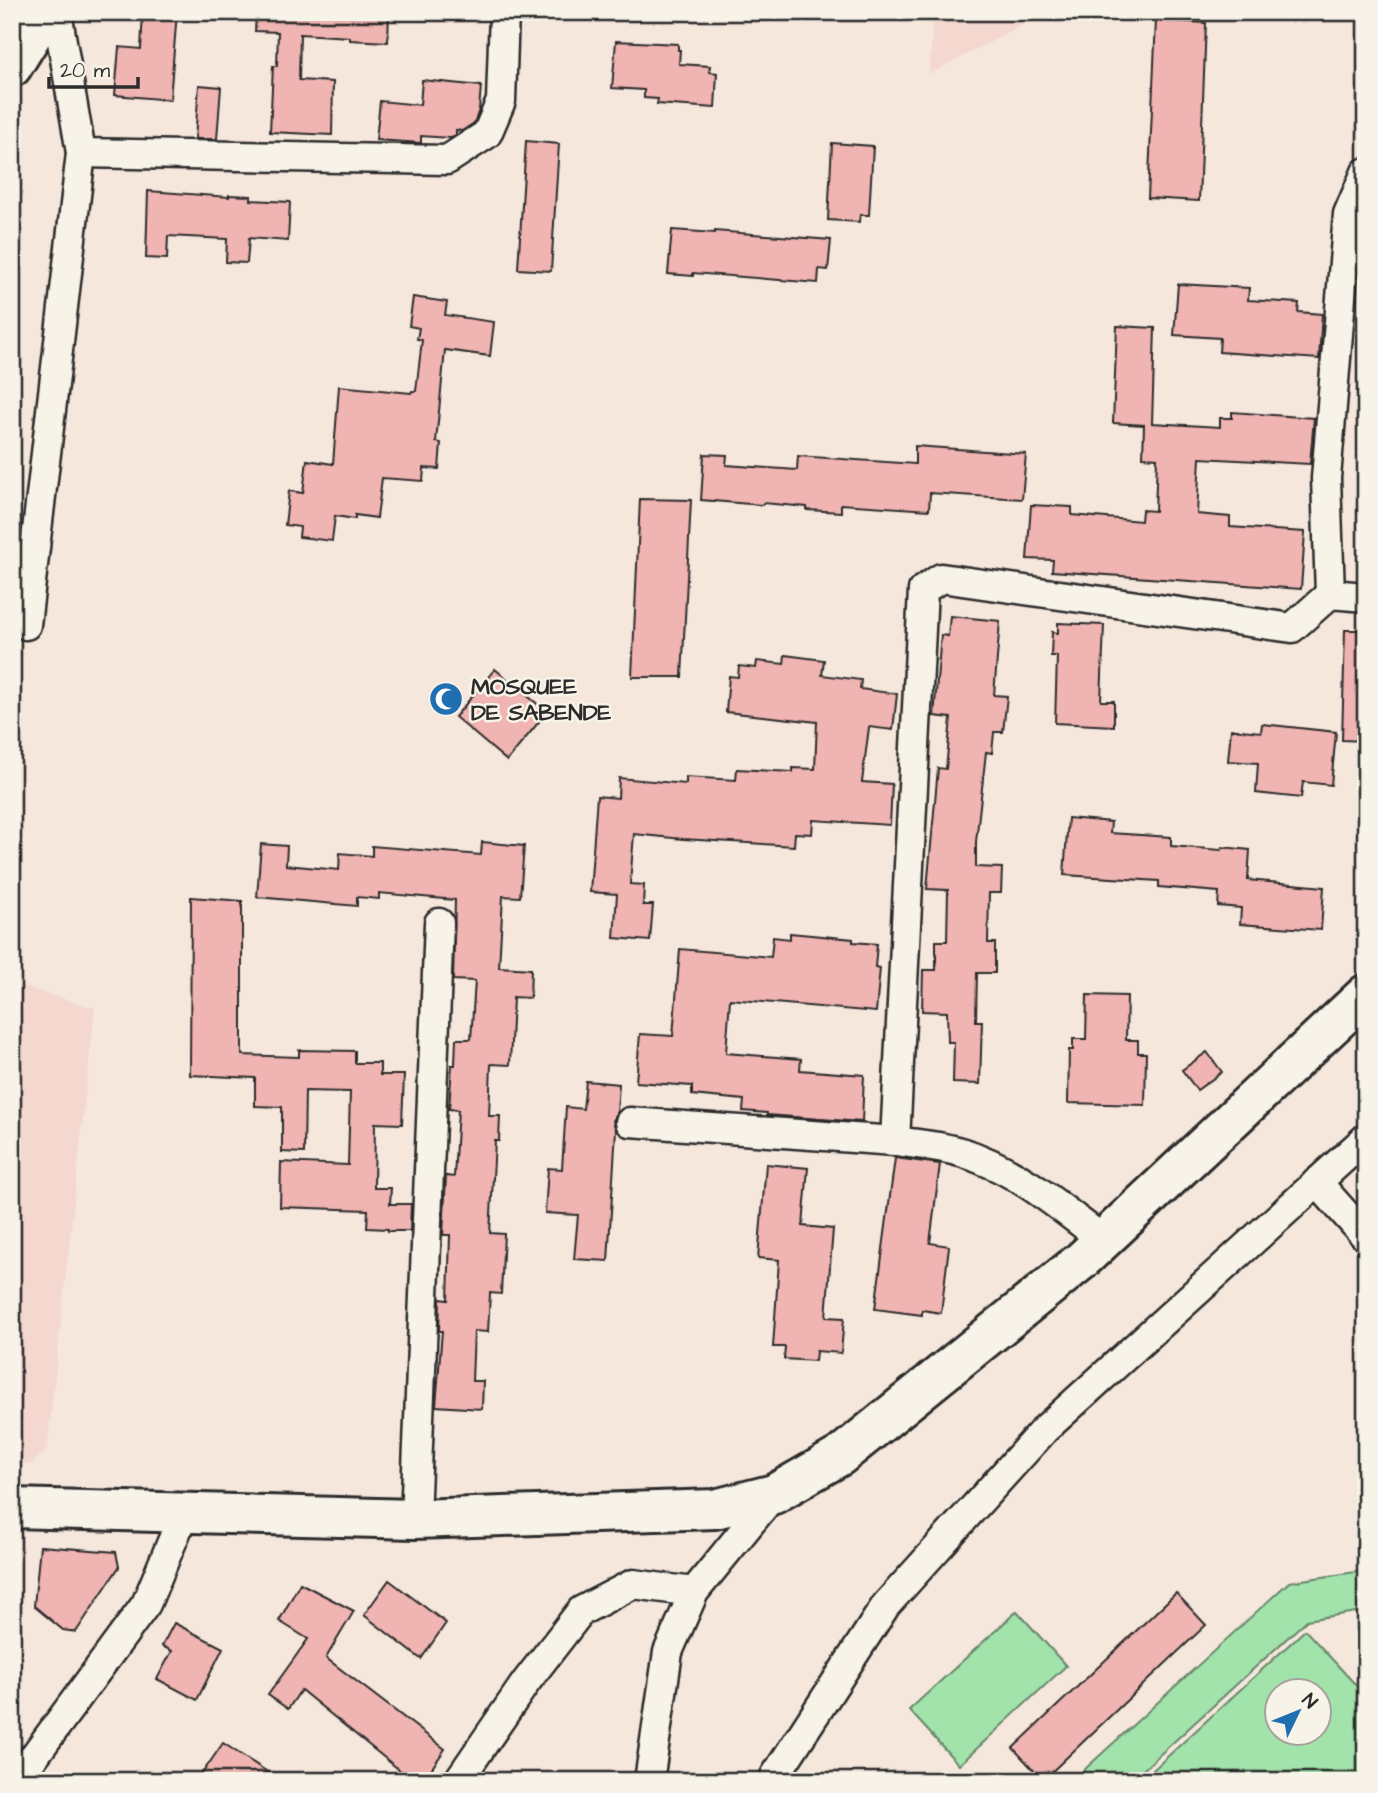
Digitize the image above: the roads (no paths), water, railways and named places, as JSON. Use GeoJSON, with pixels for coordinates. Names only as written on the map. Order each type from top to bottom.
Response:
{"type":"FeatureCollection","features":[{"type":"Feature","properties":{"kind":"main road"},"geometry":{"type":"LineString","coordinates":[[12,67],[38,16]]}},
{"type":"Feature","properties":{"kind":"main road"},"geometry":{"type":"LineString","coordinates":[[12,1508],[415,1519],[715,1509],[774,1494],[840,1456],[1082,1261],[1366,994]]}},
{"type":"Feature","properties":{"kind":"street"},"geometry":{"type":"LineString","coordinates":[[81,153],[447,160],[487,134],[501,101],[504,12]]}},
{"type":"Feature","properties":{"kind":"street"},"geometry":{"type":"LineString","coordinates":[[26,625],[81,153],[38,16]]}},
{"type":"Feature","properties":{"kind":"street"},"geometry":{"type":"LineString","coordinates":[[1330,594],[1326,478],[1348,214],[1366,172]]}},
{"type":"Feature","properties":{"kind":"street"},"geometry":{"type":"LineString","coordinates":[[895,1141],[923,590],[941,578],[1292,628],[1330,594],[1366,597]]}},
{"type":"Feature","properties":{"kind":"street"},"geometry":{"type":"LineString","coordinates":[[415,1519],[439,923]]}},
{"type":"Feature","properties":{"kind":"street"},"geometry":{"type":"LineString","coordinates":[[630,1122],[895,1141],[940,1147],[980,1158],[1020,1179],[1104,1240]]}},
{"type":"Feature","properties":{"kind":"street"},"geometry":{"type":"LineString","coordinates":[[775,1776],[886,1605],[1044,1430],[1366,1138]]}},
{"type":"Feature","properties":{"kind":"street"},"geometry":{"type":"LineString","coordinates":[[1317,1182],[1366,1237]]}},
{"type":"Feature","properties":{"kind":"street"},"geometry":{"type":"LineString","coordinates":[[649,1781],[668,1652],[694,1592],[774,1494]]}},
{"type":"Feature","properties":{"kind":"street"},"geometry":{"type":"LineString","coordinates":[[16,1781],[146,1604],[184,1513]]}},
{"type":"Feature","properties":{"kind":"street"},"geometry":{"type":"LineString","coordinates":[[458,1781],[526,1682],[581,1611],[633,1584],[694,1592]]}},
{"type":"Feature","properties":{"kind":"place","name":"MOSQUEE DE SABENDE"},"geometry":{"type":"Point","coordinates":[446,699]}}]}
